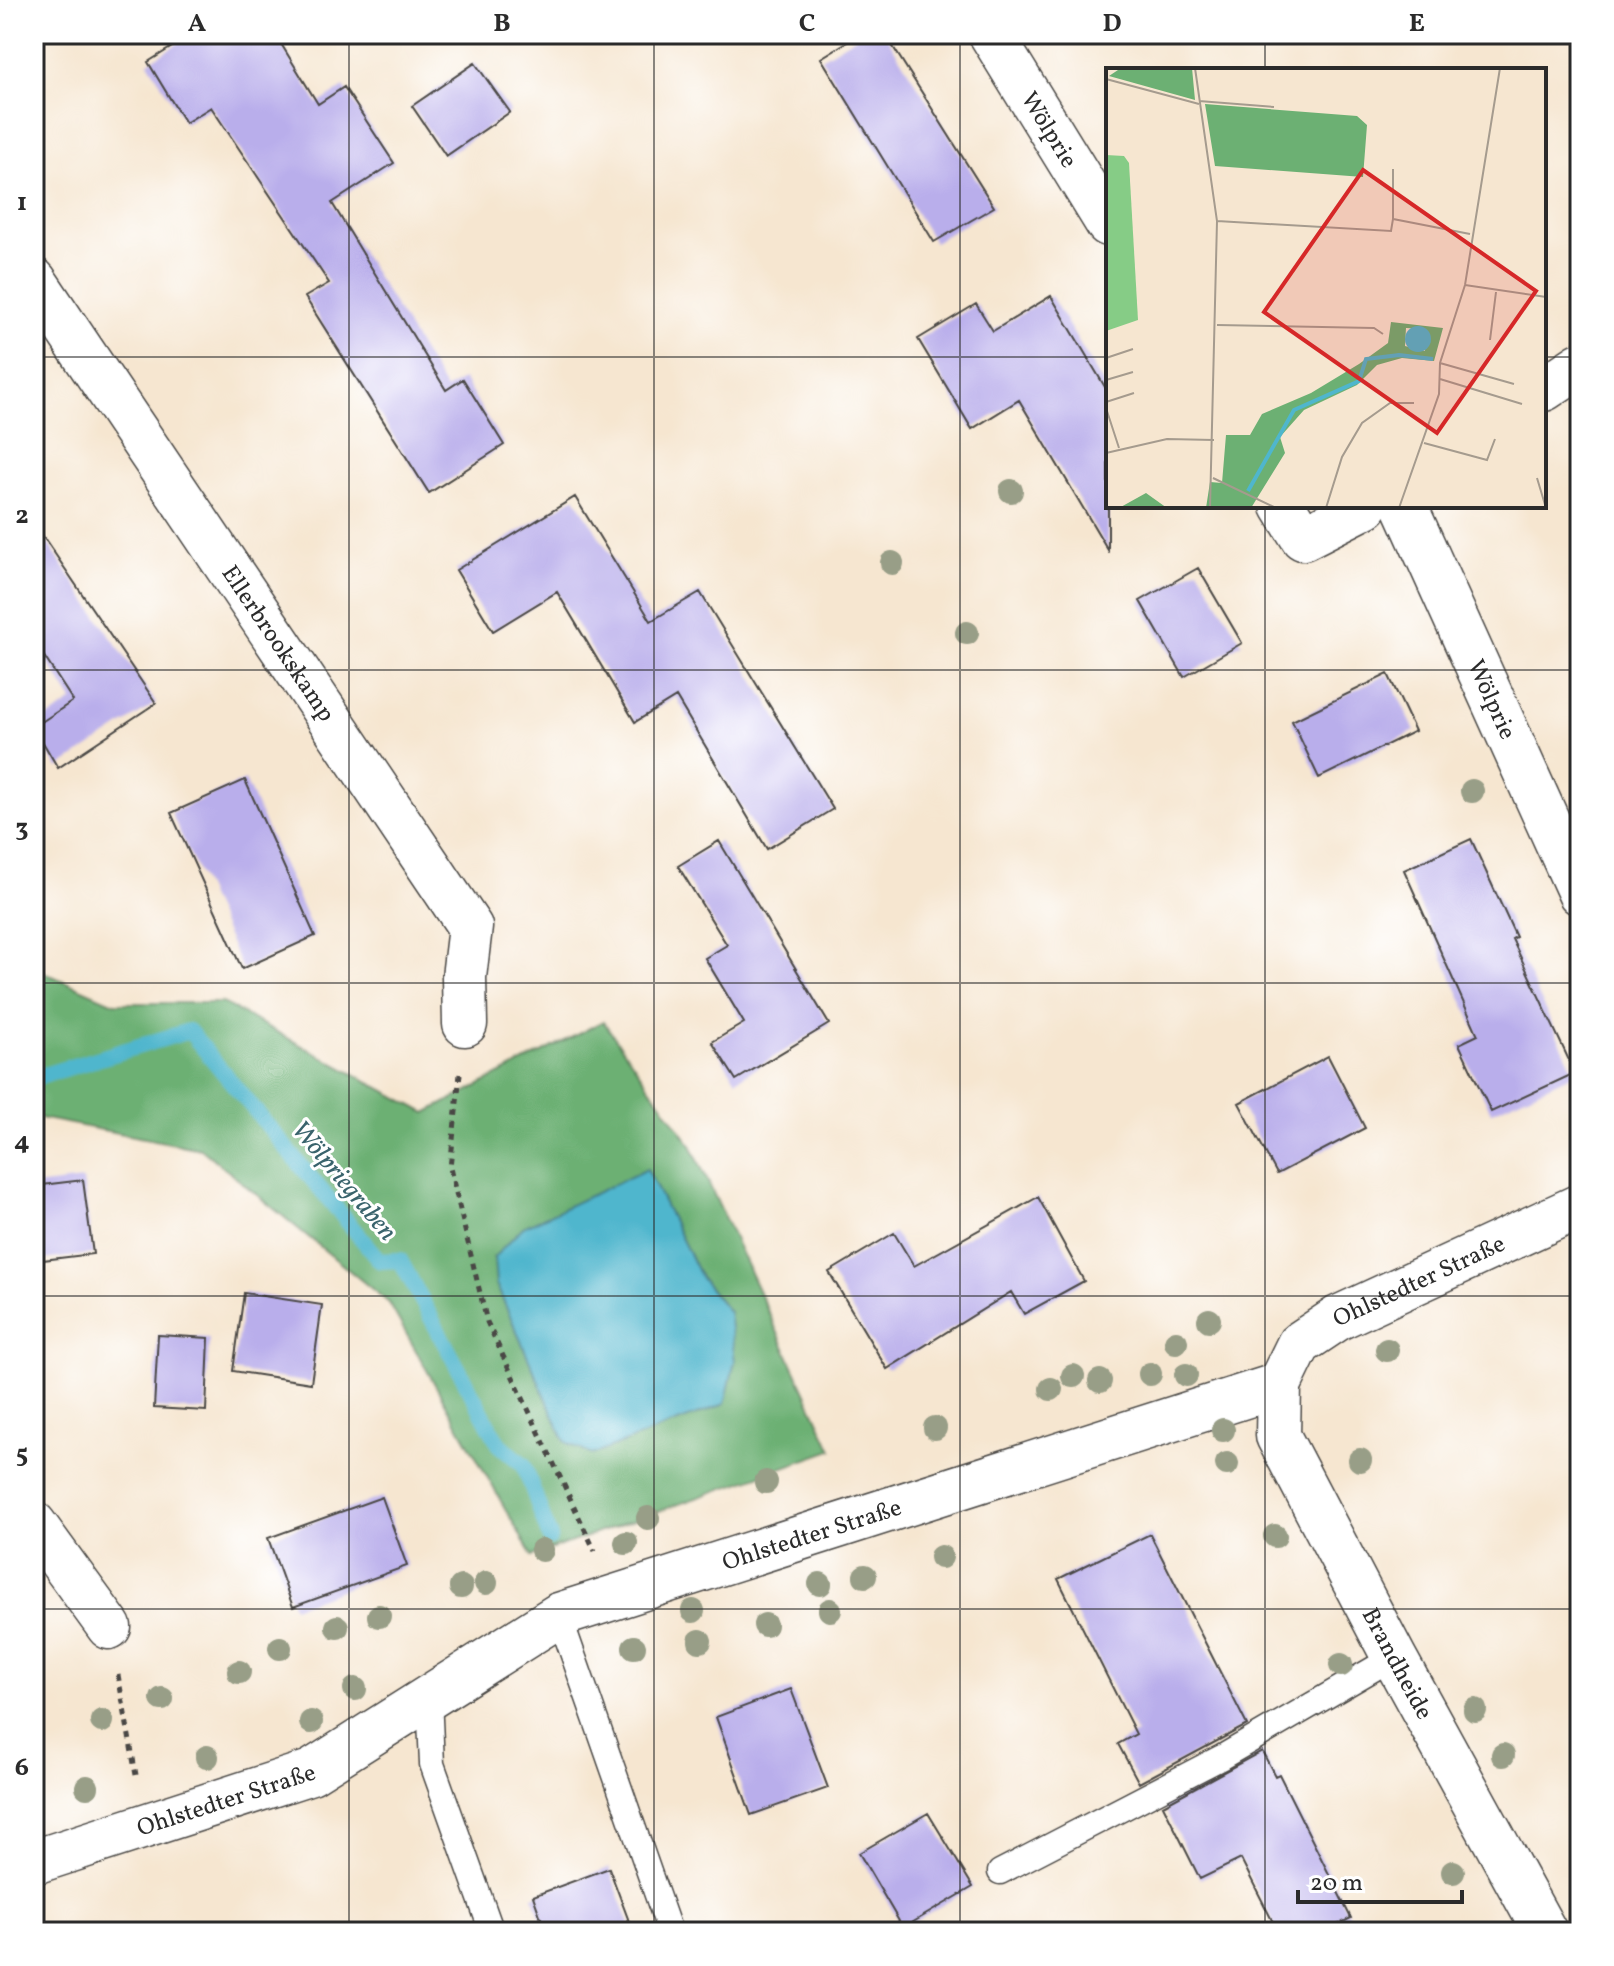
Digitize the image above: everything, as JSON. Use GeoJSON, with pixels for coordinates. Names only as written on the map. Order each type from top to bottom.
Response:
{"type":"FeatureCollection","features":[{"type":"Feature","properties":{"kind":"street","name":"Wölprie"},"geometry":{"type":"LineString","coordinates":[[991,34],[1106,221]]}},
{"type":"Feature","properties":{"kind":"street","name":"Ellerbrookskamp"},"geometry":{"type":"LineString","coordinates":[[34,280],[470,927],[464,977],[465,1024]]}},
{"type":"Feature","properties":{"kind":"street"},"geometry":{"type":"LineString","coordinates":[[1546,388],[1580,365]]}},
{"type":"Feature","properties":{"kind":"street"},"geometry":{"type":"LineString","coordinates":[[1284,508],[1303,538],[1362,508]]}},
{"type":"Feature","properties":{"kind":"street","name":"Wölprie"},"geometry":{"type":"LineString","coordinates":[[1406,508],[1580,893]]}},
{"type":"Feature","properties":{"kind":"street","name":"Ohlstedter Straße"},"geometry":{"type":"LineString","coordinates":[[34,1862],[311,1772],[559,1615],[1279,1385],[1299,1344],[1338,1318],[1580,1206]]}},
{"type":"Feature","properties":{"kind":"street","name":"Brandheide"},"geometry":{"type":"LineString","coordinates":[[1279,1385],[1278,1436],[1394,1657],[1545,1932]]}},
{"type":"Feature","properties":{"kind":"street"},"geometry":{"type":"LineString","coordinates":[[34,1524],[109,1627]]}},
{"type":"Feature","properties":{"kind":"lane"},"geometry":{"type":"LineString","coordinates":[[559,1615],[670,1932]]}},
{"type":"Feature","properties":{"kind":"lane"},"geometry":{"type":"LineString","coordinates":[[1000,1872],[1222,1757],[1394,1657]]}},
{"type":"Feature","properties":{"kind":"lane"},"geometry":{"type":"LineString","coordinates":[[429,1697],[432,1764],[492,1932]]}},
{"type":"Feature","properties":{"kind":"path"},"geometry":{"type":"LineString","coordinates":[[465,1024],[450,1168],[487,1322],[593,1547],[613,1597]]}},
{"type":"Feature","properties":{"kind":"path"},"geometry":{"type":"LineString","coordinates":[[109,1627],[145,1825]]}},
{"type":"Feature","properties":{"kind":"green space"},"geometry":{"type":"Polygon","coordinates":[[[34,968],[114,1003],[223,1003],[426,1113],[603,1021],[691,1145],[832,1450],[532,1556],[389,1303],[201,1149],[34,1117],[34,968]],[[647,1170],[494,1257],[729,1312],[701,1278],[647,1170]]]}},
{"type":"Feature","properties":{"kind":"water"},"geometry":{"type":"Polygon","coordinates":[[[647,1169],[701,1278],[729,1312],[735,1361],[725,1404],[592,1455],[565,1442],[496,1284],[494,1257],[523,1227],[647,1169]]]}},
{"type":"Feature","properties":{"kind":"building"},"geometry":{"type":"Polygon","coordinates":[[[193,34],[275,34],[318,104],[344,87],[394,163],[332,203],[446,390],[463,379],[504,445],[429,493],[305,297],[329,283],[211,107],[185,123],[148,62],[193,34]]]}},
{"type":"Feature","properties":{"kind":"building"},"geometry":{"type":"Polygon","coordinates":[[[860,34],[885,34],[994,207],[934,242],[821,58],[860,34]]]}},
{"type":"Feature","properties":{"kind":"building"},"geometry":{"type":"Polygon","coordinates":[[[475,63],[510,112],[446,156],[412,106],[475,63]]]}},
{"type":"Feature","properties":{"kind":"building"},"geometry":{"type":"Polygon","coordinates":[[[1051,296],[1106,389],[1108,550],[1019,400],[972,429],[918,339],[976,304],[993,331],[1051,296]]]}},
{"type":"Feature","properties":{"kind":"building"},"geometry":{"type":"Polygon","coordinates":[[[575,497],[651,621],[700,592],[833,809],[767,849],[676,697],[635,722],[557,592],[493,631],[456,570],[575,497]]]}},
{"type":"Feature","properties":{"kind":"building"},"geometry":{"type":"Polygon","coordinates":[[[34,523],[156,703],[58,768],[34,727],[73,701],[34,641],[34,523]]]}},
{"type":"Feature","properties":{"kind":"building"},"geometry":{"type":"Polygon","coordinates":[[[1198,568],[1242,643],[1184,677],[1140,601],[1198,568]]]}},
{"type":"Feature","properties":{"kind":"building"},"geometry":{"type":"Polygon","coordinates":[[[1388,674],[1415,731],[1319,778],[1292,721],[1388,674]]]}},
{"type":"Feature","properties":{"kind":"building"},"geometry":{"type":"Polygon","coordinates":[[[245,780],[315,936],[242,969],[171,813],[245,780]]]}},
{"type":"Feature","properties":{"kind":"building"},"geometry":{"type":"Polygon","coordinates":[[[1471,839],[1516,937],[1512,939],[1575,1073],[1491,1112],[1459,1044],[1478,1035],[1404,870],[1471,839]]]}},
{"type":"Feature","properties":{"kind":"building"},"geometry":{"type":"Polygon","coordinates":[[[719,841],[829,1024],[736,1080],[712,1042],[744,1023],[705,958],[727,945],[678,866],[719,841]]]}},
{"type":"Feature","properties":{"kind":"building"},"geometry":{"type":"Polygon","coordinates":[[[1328,1056],[1365,1128],[1277,1174],[1239,1103],[1328,1056]]]}},
{"type":"Feature","properties":{"kind":"building"},"geometry":{"type":"Polygon","coordinates":[[[83,1180],[93,1254],[34,1261],[34,1186],[83,1180]]]}},
{"type":"Feature","properties":{"kind":"building"},"geometry":{"type":"Polygon","coordinates":[[[1038,1197],[1084,1281],[1024,1314],[1011,1292],[887,1369],[829,1272],[894,1233],[914,1266],[1038,1197]]]}},
{"type":"Feature","properties":{"kind":"building"},"geometry":{"type":"Polygon","coordinates":[[[244,1293],[322,1305],[311,1383],[233,1371],[244,1293]]]}},
{"type":"Feature","properties":{"kind":"building"},"geometry":{"type":"Polygon","coordinates":[[[158,1335],[209,1338],[206,1411],[154,1408],[158,1335]]]}},
{"type":"Feature","properties":{"kind":"building"},"geometry":{"type":"Polygon","coordinates":[[[382,1497],[407,1566],[293,1607],[268,1538],[382,1497]]]}},
{"type":"Feature","properties":{"kind":"building"},"geometry":{"type":"Polygon","coordinates":[[[1150,1534],[1247,1725],[1139,1783],[1118,1744],[1136,1734],[1058,1579],[1150,1534]]]}},
{"type":"Feature","properties":{"kind":"building"},"geometry":{"type":"Polygon","coordinates":[[[791,1689],[828,1788],[751,1815],[716,1717],[791,1689]]]}},
{"type":"Feature","properties":{"kind":"building"},"geometry":{"type":"Polygon","coordinates":[[[1262,1751],[1275,1776],[1279,1774],[1351,1918],[1324,1932],[1278,1932],[1241,1859],[1200,1879],[1163,1805],[1262,1751]]]}},
{"type":"Feature","properties":{"kind":"building"},"geometry":{"type":"Polygon","coordinates":[[[928,1813],[973,1887],[903,1928],[859,1853],[928,1813]]]}},
{"type":"Feature","properties":{"kind":"building"},"geometry":{"type":"Polygon","coordinates":[[[609,1868],[633,1932],[546,1932],[533,1896],[609,1868]]]}},
{"type":"Feature","properties":{"kind":"waterway","name":"Wölpriegraben"},"geometry":{"type":"LineString","coordinates":[[34,1078],[189,1031],[380,1261],[400,1260],[499,1444],[524,1465],[550,1538]]}}]}
